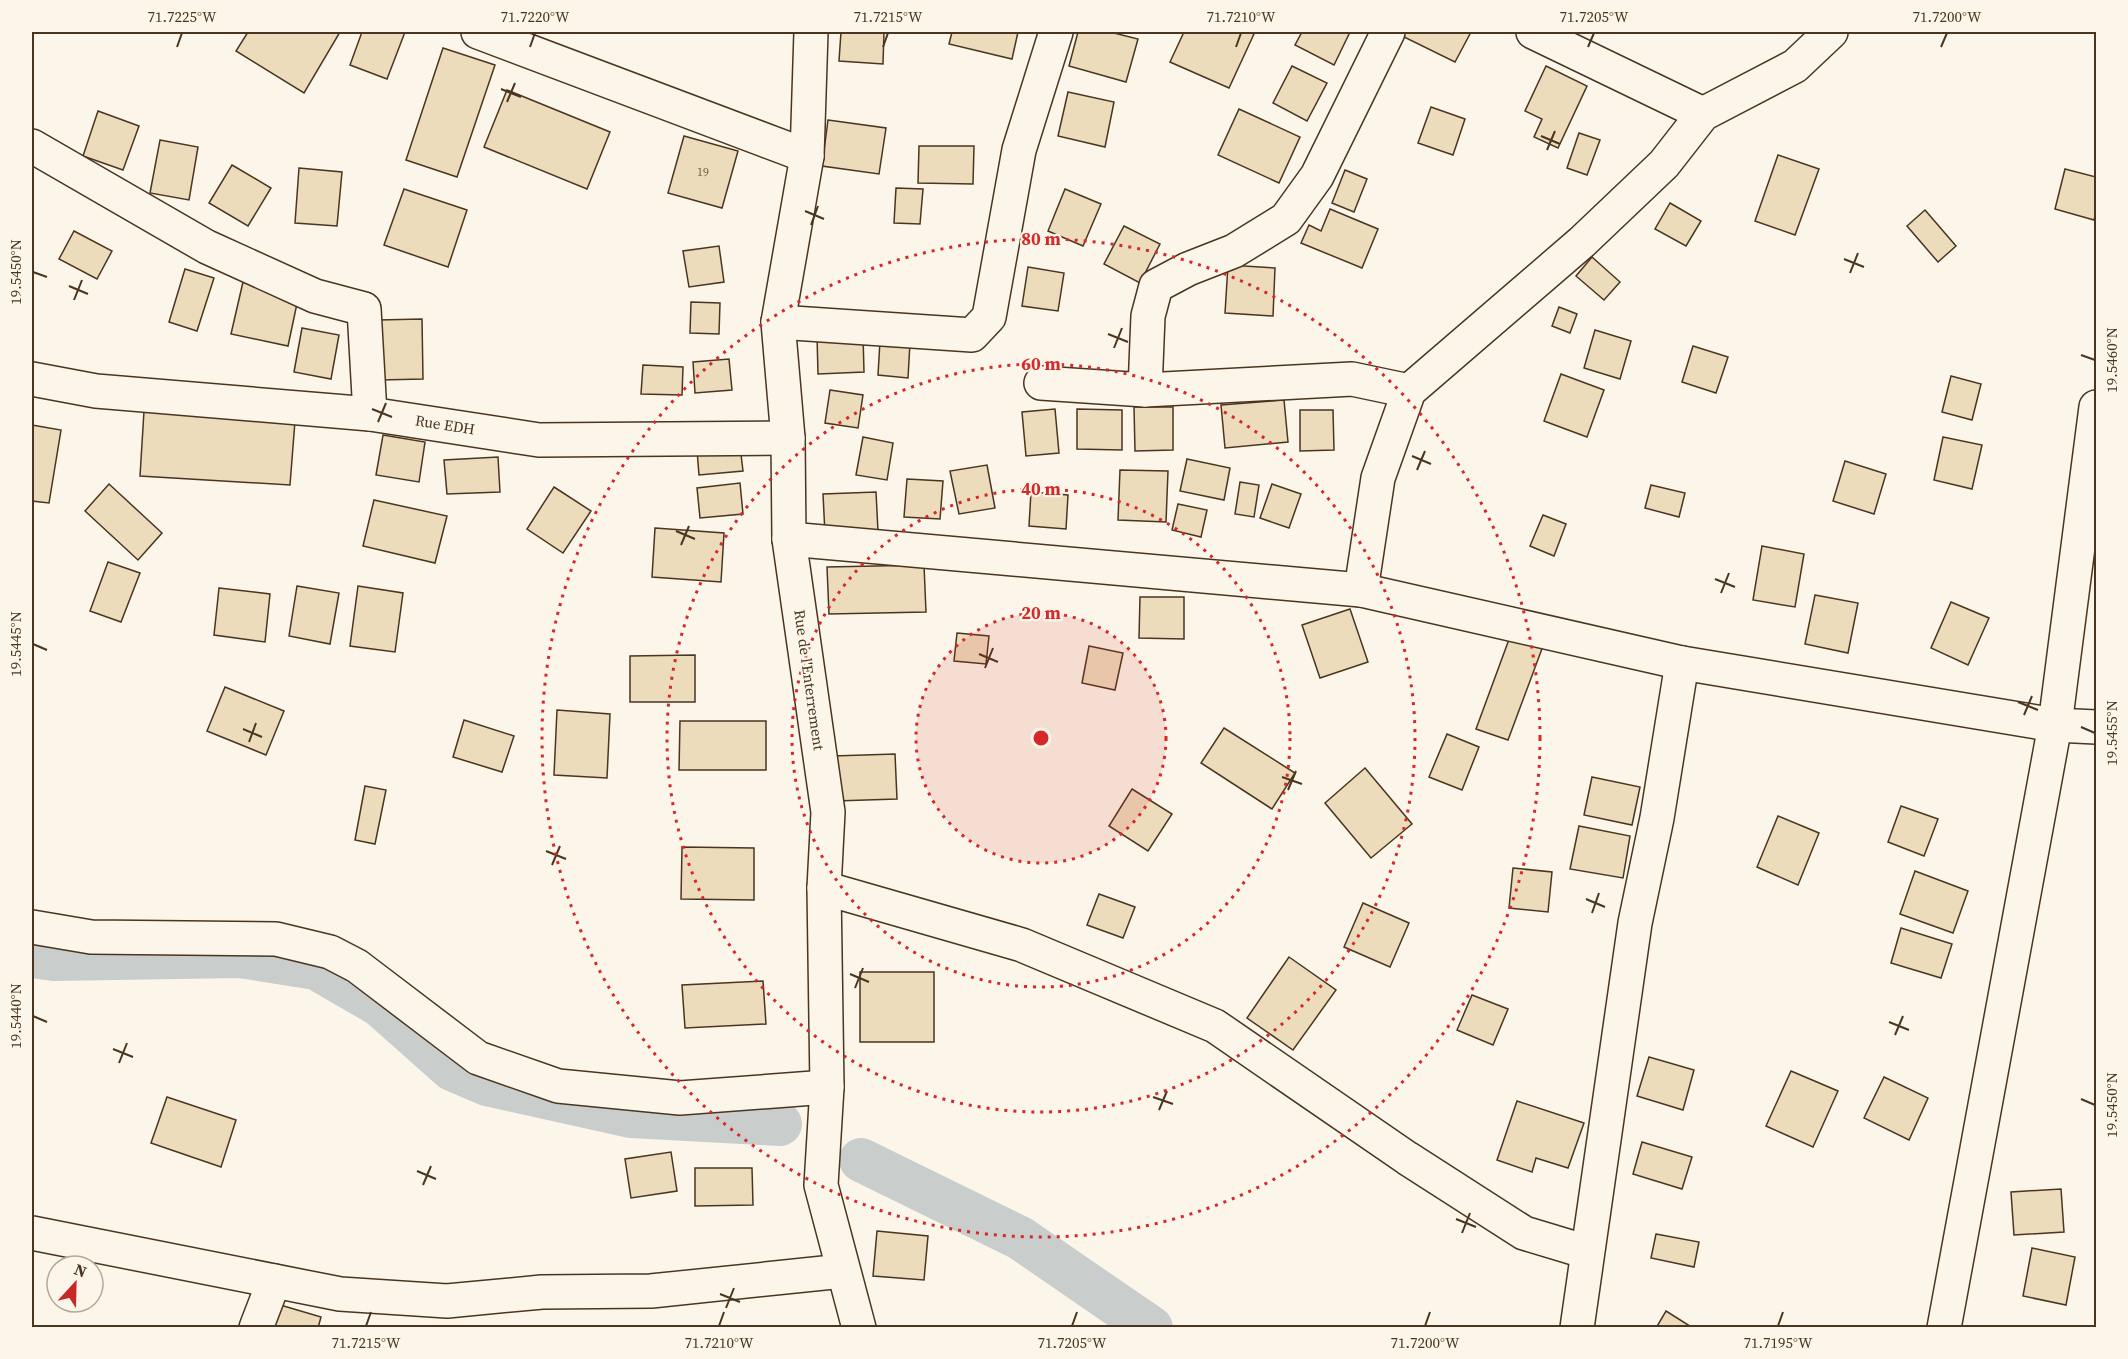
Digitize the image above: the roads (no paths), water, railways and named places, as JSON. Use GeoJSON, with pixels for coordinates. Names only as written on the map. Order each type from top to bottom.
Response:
{"type":"FeatureCollection","features":[{"type":"Feature","properties":{"kind":"street"},"geometry":{"type":"LineString","coordinates":[[478,32],[807,156]]}},
{"type":"Feature","properties":{"kind":"street","name":"Rue de l'Enterrement"},"geometry":{"type":"LineString","coordinates":[[811,32],[807,156],[778,322],[788,438],[789,539],[828,812],[824,888],[827,1087],[821,1185],[859,1328]]}},
{"type":"Feature","properties":{"kind":"street"},"geometry":{"type":"LineString","coordinates":[[778,322],[972,335],[984,323],[989,317],[1019,150],[1056,32]]}},
{"type":"Feature","properties":{"kind":"street"},"geometry":{"type":"LineString","coordinates":[[1145,390],[1148,316],[1156,286],[1188,269],[1234,251],[1286,219],[1317,176],[1388,32]]}},
{"type":"Feature","properties":{"kind":"street"},"geometry":{"type":"LineString","coordinates":[[1533,32],[1703,114]]}},
{"type":"Feature","properties":{"kind":"street"},"geometry":{"type":"LineString","coordinates":[[1360,590],[1378,478],[1409,390],[1582,242],[1664,164],[1703,114],[1796,66],[1831,32]]}},
{"type":"Feature","properties":{"kind":"street"},"geometry":{"type":"LineString","coordinates":[[32,146],[207,247],[315,296],[364,309],[370,414]]}},
{"type":"Feature","properties":{"kind":"street","name":"Rue EDH"},"geometry":{"type":"LineString","coordinates":[[32,379],[96,391],[370,414],[539,440],[788,438]]}},
{"type":"Feature","properties":{"kind":"street"},"geometry":{"type":"LineString","coordinates":[[1041,382],[1145,390],[1352,380],[1409,390]]}},
{"type":"Feature","properties":{"kind":"street"},"geometry":{"type":"LineString","coordinates":[[1944,1328],[2055,725],[2097,407]]}},
{"type":"Feature","properties":{"kind":"street"},"geometry":{"type":"LineString","coordinates":[[789,539],[1360,590],[1682,663],[2055,725],[2097,727]]}},
{"type":"Feature","properties":{"kind":"street"},"geometry":{"type":"LineString","coordinates":[[1577,1328],[1635,923],[1657,818],[1682,663]]}},
{"type":"Feature","properties":{"kind":"street"},"geometry":{"type":"LineString","coordinates":[[824,888],[1022,945],[1215,1026],[1407,1158],[1524,1233],[1587,1252]]}},
{"type":"Feature","properties":{"kind":"street"},"geometry":{"type":"LineString","coordinates":[[32,927],[91,937],[276,939],[330,952],[357,966],[478,1058],[558,1086],[680,1098],[827,1087]]}},
{"type":"Feature","properties":{"kind":"street"},"geometry":{"type":"LineString","coordinates":[[32,1233],[340,1294],[447,1301],[542,1292],[651,1291],[843,1271]]}},
{"type":"Feature","properties":{"kind":"street"},"geometry":{"type":"LineString","coordinates":[[256,1328],[274,1281]]}},
{"type":"Feature","properties":{"kind":"waterway"},"geometry":{"type":"LineString","coordinates":[[32,956],[54,959],[240,956],[316,968],[380,1005],[452,1069],[487,1084],[631,1116],[780,1124]]}},
{"type":"Feature","properties":{"kind":"waterway"},"geometry":{"type":"LineString","coordinates":[[861,1160],[1020,1238],[1151,1328]]}}]}
